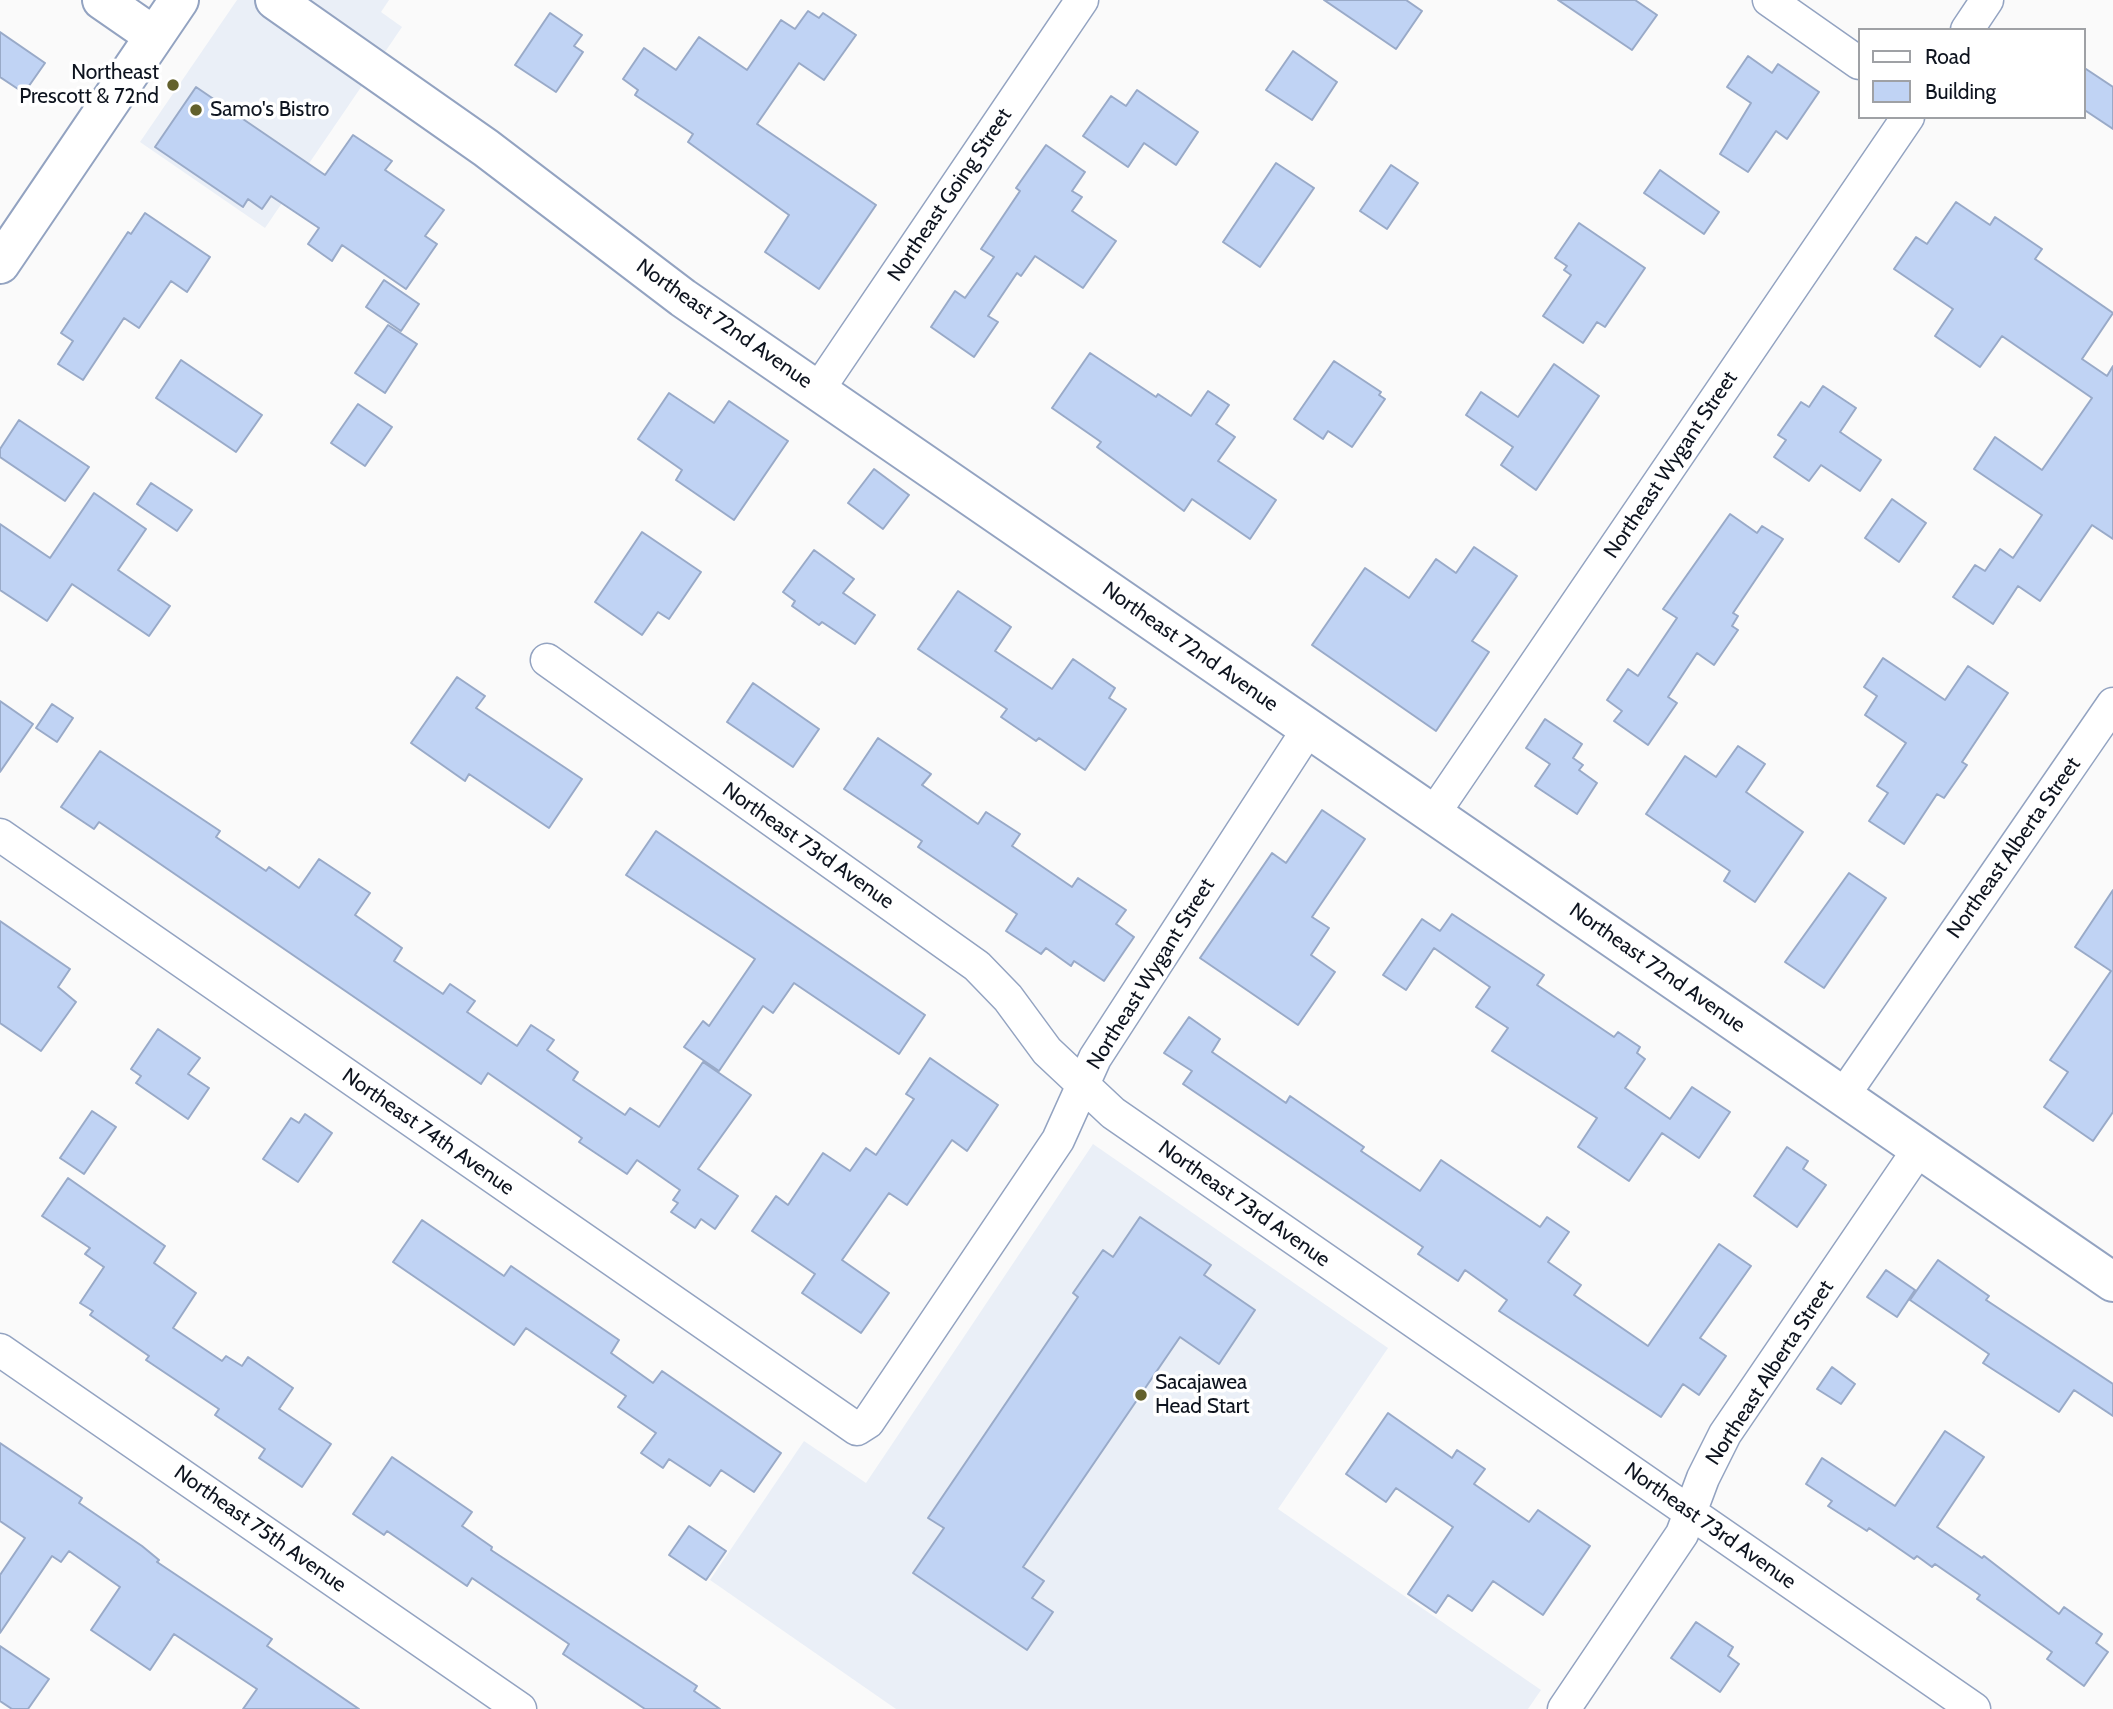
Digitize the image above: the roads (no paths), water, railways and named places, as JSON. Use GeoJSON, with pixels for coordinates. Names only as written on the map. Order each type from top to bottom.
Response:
{"type":"FeatureCollection","features":[{"type":"Feature","properties":{"kind":"street"},"geometry":{"type":"LineString","coordinates":[[102,0],[154,36]]}},
{"type":"Feature","properties":{"kind":"street"},"geometry":{"type":"LineString","coordinates":[[0,264],[179,0]]}},
{"type":"Feature","properties":{"kind":"street","name":"Northeast 72nd Avenue"},"geometry":{"type":"LineString","coordinates":[[275,0],[444,118],[683,298],[2113,1282]]}},
{"type":"Feature","properties":{"kind":"street","name":"Northeast Going Street"},"geometry":{"type":"LineString","coordinates":[[818,390],[1082,0]]}},
{"type":"Feature","properties":{"kind":"street"},"geometry":{"type":"LineString","coordinates":[[1769,0],[1857,62]]}},
{"type":"Feature","properties":{"kind":"street"},"geometry":{"type":"LineString","coordinates":[[1968,28],[1987,0]]}},
{"type":"Feature","properties":{"kind":"street","name":"Northeast Wygant Street"},"geometry":{"type":"LineString","coordinates":[[1434,813],[1907,119]]}},
{"type":"Feature","properties":{"kind":"street","name":"Northeast 73rd Avenue"},"geometry":{"type":"LineString","coordinates":[[547,660],[977,967],[1008,998],[1047,1051],[1124,1121],[1974,1709]]}},
{"type":"Feature","properties":{"kind":"street","name":"Northeast Alberta Street"},"geometry":{"type":"LineString","coordinates":[[1843,1096],[2113,704]]}},
{"type":"Feature","properties":{"kind":"street","name":"Northeast Wygant Street"},"geometry":{"type":"LineString","coordinates":[[857,1429],[868,1422],[1058,1140],[1095,1058],[1309,729]]}},
{"type":"Feature","properties":{"kind":"street","name":"Northeast 74th Avenue"},"geometry":{"type":"LineString","coordinates":[[0,835],[857,1429]]}},
{"type":"Feature","properties":{"kind":"street","name":"Northeast Alberta Street"},"geometry":{"type":"LineString","coordinates":[[1564,1709],[1682,1534],[1703,1478],[1725,1434],[1919,1149]]}},
{"type":"Feature","properties":{"kind":"street","name":"Northeast 75th Avenue"},"geometry":{"type":"LineString","coordinates":[[0,1350],[520,1709]]}},
{"type":"Feature","properties":{"kind":"place","name":"Northeast Prescott & 72nd"},"geometry":{"type":"Point","coordinates":[173,85]}},
{"type":"Feature","properties":{"kind":"place","name":"Samo's Bistro"},"geometry":{"type":"Point","coordinates":[196,110]}},
{"type":"Feature","properties":{"kind":"place","name":"Sacajawea Head Start"},"geometry":{"type":"Point","coordinates":[1141,1395]}}]}
